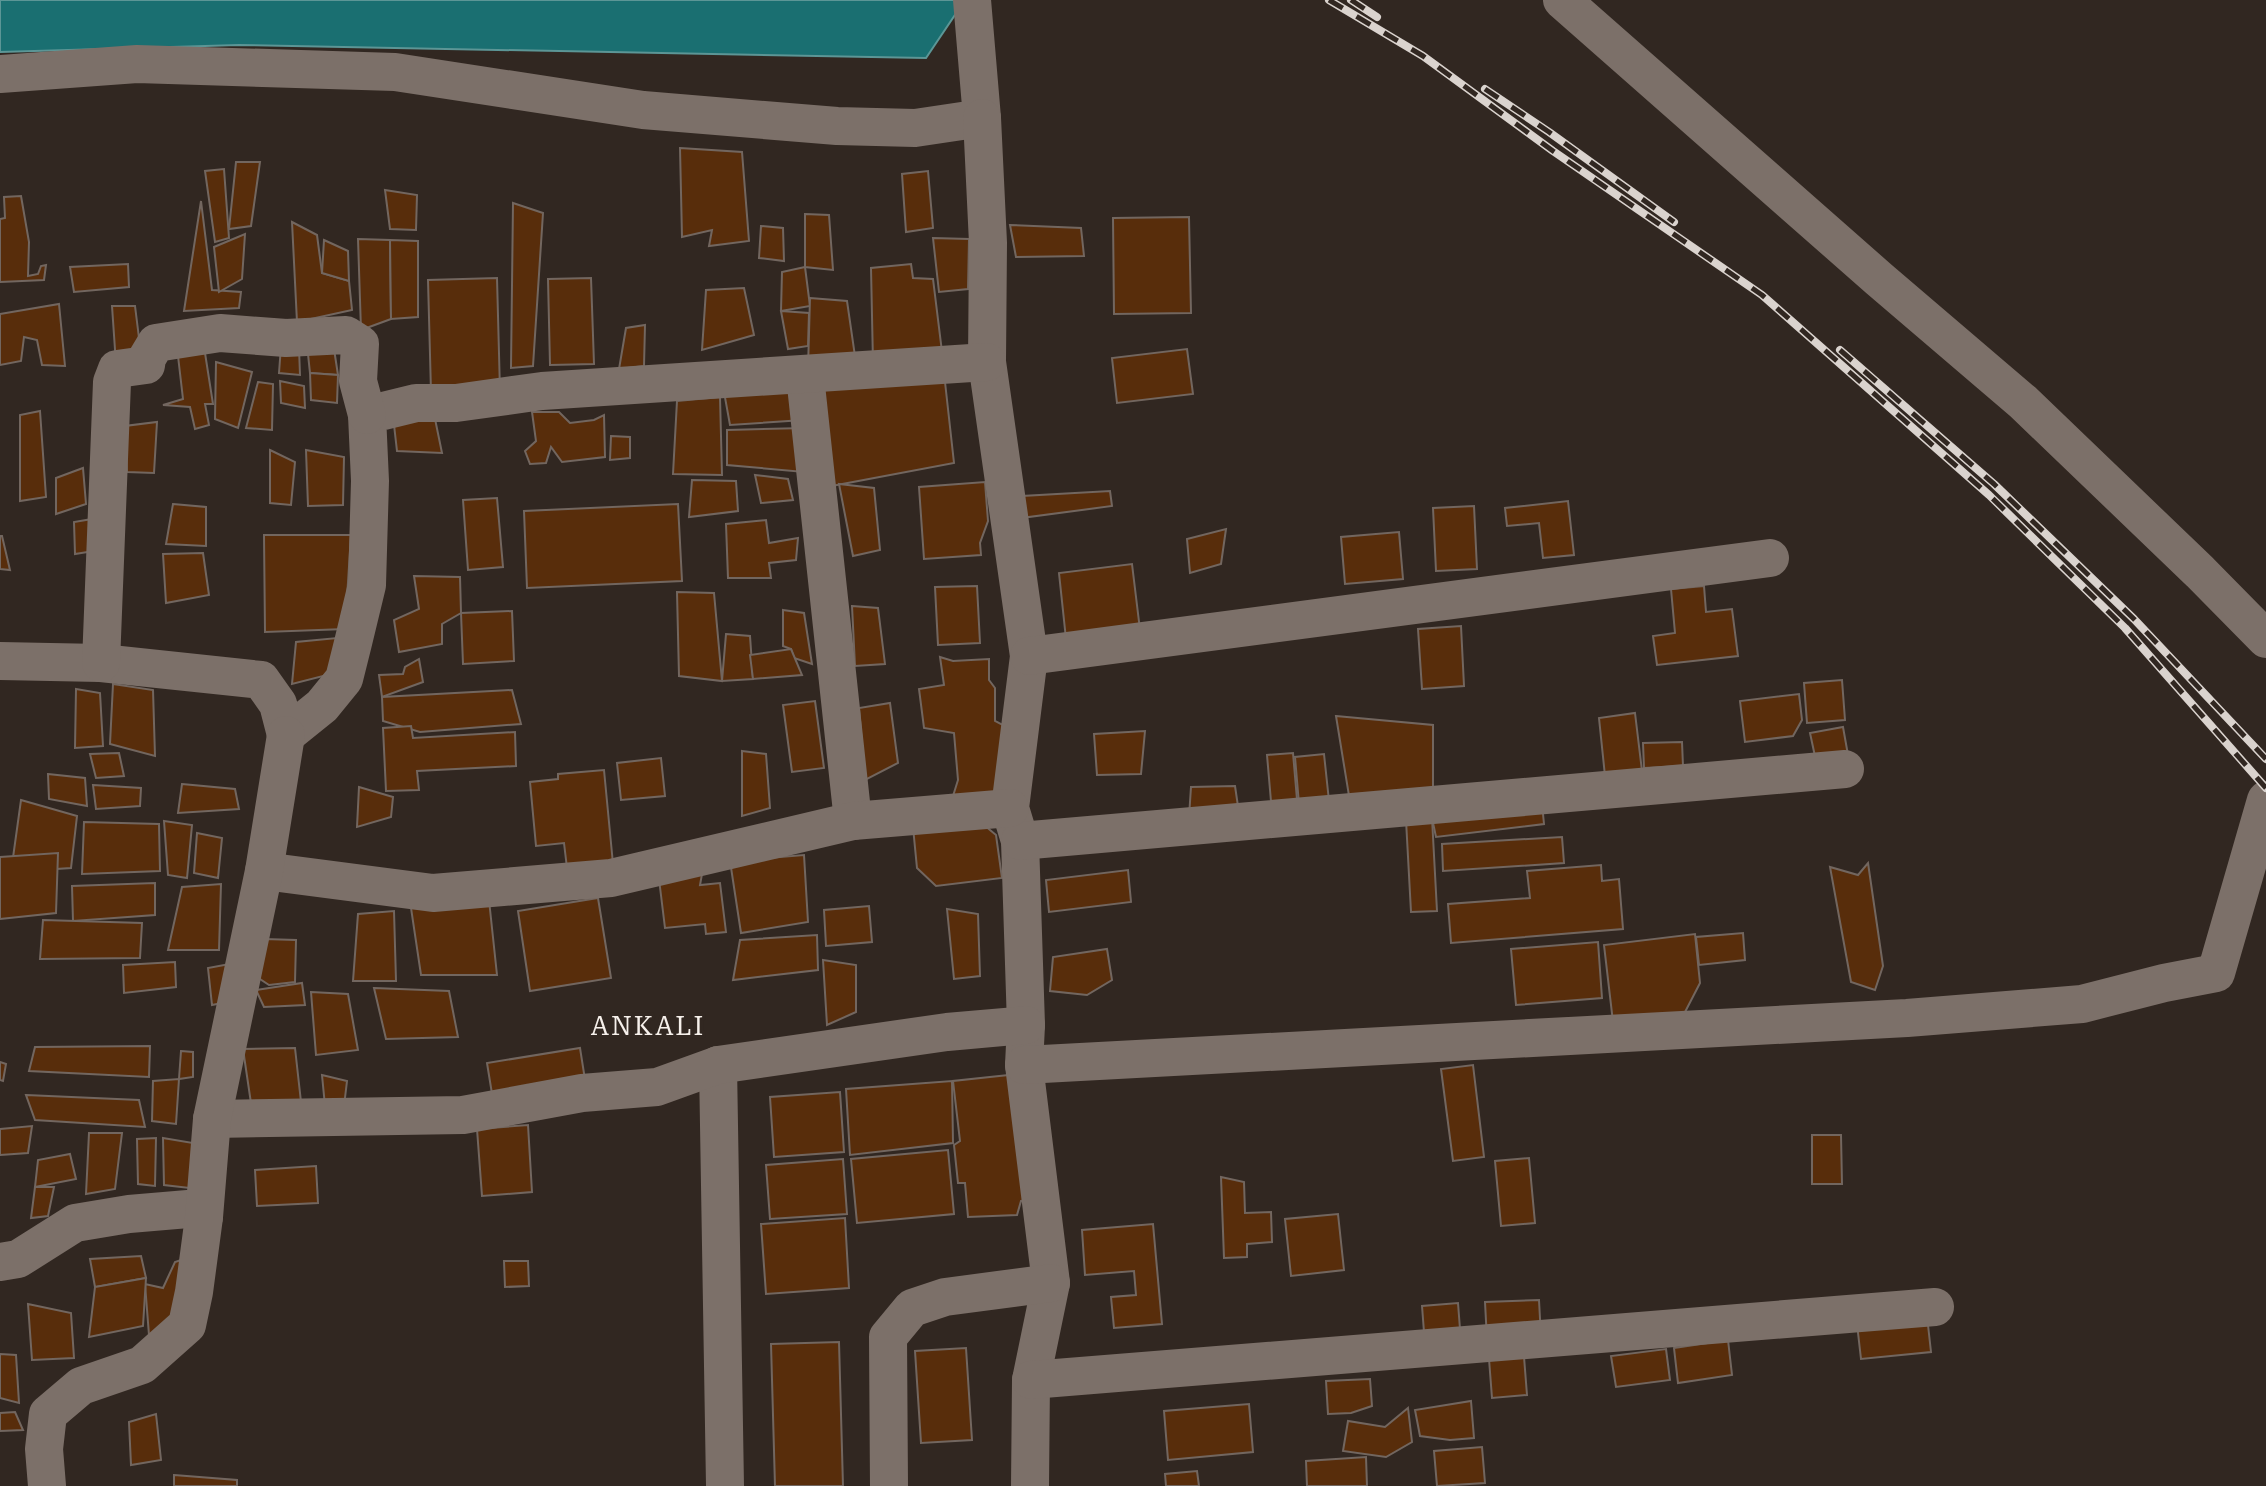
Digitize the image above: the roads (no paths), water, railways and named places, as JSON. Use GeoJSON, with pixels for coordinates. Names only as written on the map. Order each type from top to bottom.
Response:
{"type":"FeatureCollection","features":[{"type":"Feature","properties":{"kind":"street"},"geometry":{"type":"LineString","coordinates":[[972,0],[982,118],[988,243],[987,362],[1029,656],[1015,825],[1026,1025],[1024,1065],[1051,1283],[1031,1380],[1030,1486]]}},
{"type":"Feature","properties":{"kind":"street"},"geometry":{"type":"LineString","coordinates":[[1562,0],[2023,402],[2266,639]]}},
{"type":"Feature","properties":{"kind":"street"},"geometry":{"type":"LineString","coordinates":[[0,74],[137,64],[395,72],[643,110],[838,126],[915,128],[982,118]]}},
{"type":"Feature","properties":{"kind":"street"},"geometry":{"type":"LineString","coordinates":[[101,663],[112,382],[117,369],[146,365],[156,343],[220,334],[286,338],[346,335],[360,344],[358,381],[367,415],[370,481],[367,585],[344,679],[322,706],[286,736]]}},
{"type":"Feature","properties":{"kind":"street"},"geometry":{"type":"LineString","coordinates":[[367,415],[415,403],[456,404],[542,391],[805,376],[987,362]]}},
{"type":"Feature","properties":{"kind":"street"},"geometry":{"type":"LineString","coordinates":[[805,376],[853,821]]}},
{"type":"Feature","properties":{"kind":"street"},"geometry":{"type":"LineString","coordinates":[[1029,656],[1770,558]]}},
{"type":"Feature","properties":{"kind":"street"},"geometry":{"type":"LineString","coordinates":[[0,661],[101,663],[261,680],[278,704],[286,736],[264,871],[212,1119],[204,1217],[187,1325],[142,1365],[81,1386],[48,1414],[44,1449],[47,1486]]}},
{"type":"Feature","properties":{"kind":"street"},"geometry":{"type":"LineString","coordinates":[[264,871],[433,893],[611,878],[853,821],[1015,825],[1845,769]]}},
{"type":"Feature","properties":{"kind":"street"},"geometry":{"type":"LineString","coordinates":[[1024,1065],[1907,1018],[2082,1004],[2216,973],[2266,800]]}},
{"type":"Feature","properties":{"kind":"street"},"geometry":{"type":"LineString","coordinates":[[212,1119],[463,1115],[582,1093],[657,1087],[718,1065],[947,1032],[1026,1025]]}},
{"type":"Feature","properties":{"kind":"street"},"geometry":{"type":"LineString","coordinates":[[718,1065],[725,1486]]}},
{"type":"Feature","properties":{"kind":"street"},"geometry":{"type":"LineString","coordinates":[[0,1262],[18,1259],[75,1223],[129,1214],[188,1209],[204,1217]]}},
{"type":"Feature","properties":{"kind":"street"},"geometry":{"type":"LineString","coordinates":[[889,1486],[888,1337],[912,1308],[944,1297],[1051,1283]]}},
{"type":"Feature","properties":{"kind":"street"},"geometry":{"type":"LineString","coordinates":[[1031,1380],[1935,1307]]}},
{"type":"Feature","properties":{"kind":"water"},"geometry":{"type":"Polygon","coordinates":[[[0,0],[965,0],[926,58],[239,45],[0,52],[0,0]]]}},
{"type":"Feature","properties":{"kind":"railway"},"geometry":{"type":"LineString","coordinates":[[1329,0],[1423,56],[1553,151],[1762,295],[1989,495],[2125,628],[2266,788]]}},
{"type":"Feature","properties":{"kind":"railway"},"geometry":{"type":"LineString","coordinates":[[1351,0],[1377,17]]}},
{"type":"Feature","properties":{"kind":"railway"},"geometry":{"type":"LineString","coordinates":[[1485,89],[1674,222]]}},
{"type":"Feature","properties":{"kind":"railway"},"geometry":{"type":"LineString","coordinates":[[1840,350],[1994,484],[2134,619],[2266,759]]}},
{"type":"Feature","properties":{"kind":"district","name":"ANKALI"},"geometry":{"type":"Point","coordinates":[648,1026]}}]}
